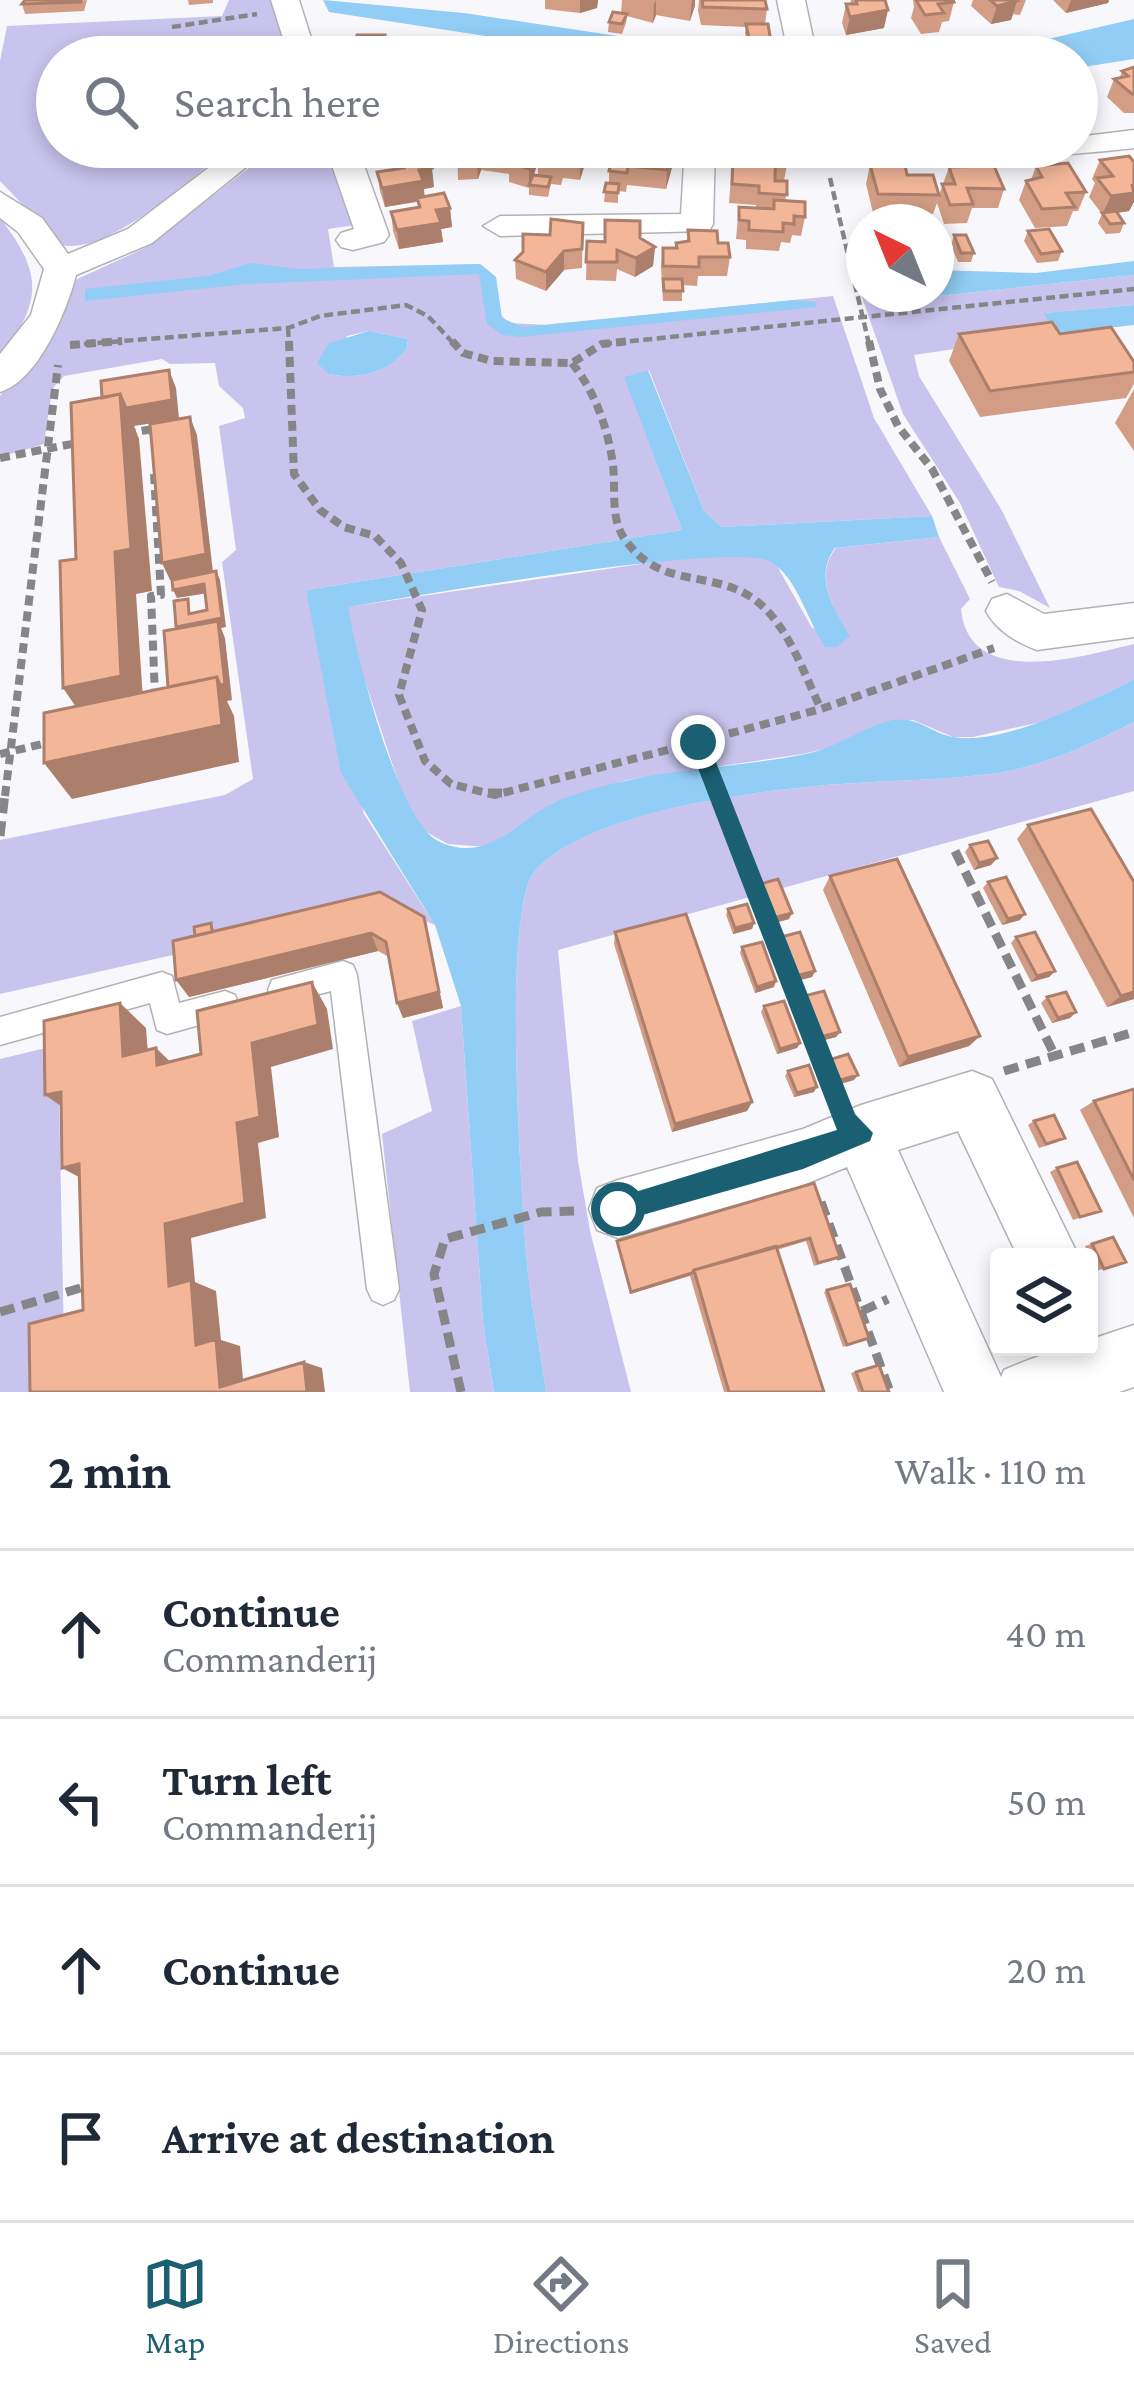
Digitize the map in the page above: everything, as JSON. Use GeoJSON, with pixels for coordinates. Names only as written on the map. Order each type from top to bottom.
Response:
{"type":"FeatureCollection","features":[{"type":"Feature","properties":{"kind":"street"},"geometry":{"type":"LineString","coordinates":[[791,0],[798,36]]}},
{"type":"Feature","properties":{"kind":"street"},"geometry":{"type":"LineString","coordinates":[[287,5],[297,36]]}},
{"type":"Feature","properties":{"kind":"street"},"geometry":{"type":"LineString","coordinates":[[1098,144],[1134,139]]}},
{"type":"Feature","properties":{"kind":"street"},"geometry":{"type":"LineString","coordinates":[[61,269],[140,236],[229,168]]}},
{"type":"Feature","properties":{"kind":"street"},"geometry":{"type":"LineString","coordinates":[[348,168],[372,236],[353,240]]}},
{"type":"Feature","properties":{"kind":"street"},"geometry":{"type":"LineString","coordinates":[[500,226],[698,224],[699,168]]}},
{"type":"Feature","properties":{"kind":"street"},"geometry":{"type":"LineString","coordinates":[[0,202],[30,225],[61,269]]}},
{"type":"Feature","properties":{"kind":"street"},"geometry":{"type":"LineString","coordinates":[[0,379],[48,318],[61,269]]}},
{"type":"Feature","properties":{"kind":"street"},"geometry":{"type":"LineString","coordinates":[[1022,622],[1134,620]]}},
{"type":"Feature","properties":{"kind":"street"},"geometry":{"type":"LineString","coordinates":[[618,1209],[803,1157],[861,1133],[972,1099],[1045,1248]]}},
{"type":"Feature","properties":{"kind":"street"},"geometry":{"type":"LineString","coordinates":[[861,1133],[976,1392]]}},
{"type":"Feature","properties":{"kind":"street"},"geometry":{"type":"LineString","coordinates":[[1026,1392],[1108,1354]]}},
{"type":"Feature","properties":{"kind":"lane"},"geometry":{"type":"LineString","coordinates":[[0,1031],[161,986],[166,1020],[343,975],[383,1289]]}},
{"type":"Feature","properties":{"kind":"path"},"geometry":{"type":"LineString","coordinates":[[172,27],[287,5]]}},
{"type":"Feature","properties":{"kind":"path"},"geometry":{"type":"LineString","coordinates":[[288,328],[294,474],[304,494],[344,527],[375,536],[401,563],[422,610],[399,695],[425,761],[451,784],[495,795],[821,709],[1022,622],[932,470],[898,426],[880,389],[828,168]]}},
{"type":"Feature","properties":{"kind":"path"},"geometry":{"type":"LineString","coordinates":[[0,836],[4,753],[60,346],[288,328],[320,316],[406,304],[428,316],[463,353],[492,361],[572,363],[602,344],[1134,289]]}},
{"type":"Feature","properties":{"kind":"path"},"geometry":{"type":"LineString","coordinates":[[572,363],[589,382],[612,462],[620,533],[654,572],[734,588],[755,600],[776,622],[821,709]]}},
{"type":"Feature","properties":{"kind":"path"},"geometry":{"type":"LineString","coordinates":[[110,437],[152,429],[160,595],[151,596],[156,717]]}},
{"type":"Feature","properties":{"kind":"path"},"geometry":{"type":"LineString","coordinates":[[0,458],[89,441]]}},
{"type":"Feature","properties":{"kind":"path"},"geometry":{"type":"LineString","coordinates":[[4,753],[72,737]]}},
{"type":"Feature","properties":{"kind":"path"},"geometry":{"type":"LineString","coordinates":[[698,742],[846,1122],[861,1133]]}},
{"type":"Feature","properties":{"kind":"path"},"geometry":{"type":"LineString","coordinates":[[955,851],[1055,1056]]}},
{"type":"Feature","properties":{"kind":"path"},"geometry":{"type":"LineString","coordinates":[[972,1099],[995,1074],[1134,1032]]}},
{"type":"Feature","properties":{"kind":"path"},"geometry":{"type":"LineString","coordinates":[[803,1157],[890,1392]]}},
{"type":"Feature","properties":{"kind":"path"},"geometry":{"type":"LineString","coordinates":[[460,1392],[434,1274],[445,1239],[541,1212]]}},
{"type":"Feature","properties":{"kind":"path"},"geometry":{"type":"LineString","coordinates":[[0,1312],[87,1286]]}},
{"type":"Feature","properties":{"kind":"shaded area"},"geometry":{"type":"Polygon","coordinates":[[[229,0],[272,0],[282,36],[36,36],[36,168],[205,168],[126,226],[81,245],[61,245],[0,181],[0,61],[7,26],[222,16],[229,0]]]}},
{"type":"Feature","properties":{"kind":"shaded area"},"geometry":{"type":"Polygon","coordinates":[[[249,168],[344,168],[356,225],[328,229],[334,267],[480,264],[496,277],[499,313],[509,323],[549,325],[833,296],[874,418],[932,516],[722,527],[704,511],[649,370],[625,377],[682,530],[306,590],[364,814],[435,925],[390,906],[0,994],[0,840],[225,795],[253,779],[222,562],[236,550],[219,426],[245,418],[243,408],[219,386],[215,363],[170,364],[162,359],[64,376],[52,389],[44,444],[0,457],[0,396],[39,345],[73,281],[145,248],[249,168]],[[369,331],[347,336],[329,374],[351,376],[382,369],[407,348],[408,339],[369,331]]]}},
{"type":"Feature","properties":{"kind":"shaded area"},"geometry":{"type":"Polygon","coordinates":[[[0,218],[24,255],[32,287],[24,319],[0,356],[0,218]]]}},
{"type":"Feature","properties":{"kind":"shaded area"},"geometry":{"type":"Polygon","coordinates":[[[1134,275],[1134,305],[1045,313],[1055,334],[914,355],[919,376],[1001,509],[1050,608],[1019,591],[999,587],[960,503],[903,414],[867,312],[954,312],[954,294],[1134,275]]]}},
{"type":"Feature","properties":{"kind":"shaded area"},"geometry":{"type":"Polygon","coordinates":[[[939,537],[970,599],[961,609],[969,635],[984,651],[1031,662],[1134,644],[1134,679],[1055,719],[973,737],[953,737],[913,720],[874,726],[837,746],[803,754],[627,780],[553,803],[487,847],[448,844],[421,829],[403,796],[361,669],[347,607],[702,555],[762,557],[776,564],[812,628],[849,636],[826,581],[836,548],[939,537]]]}},
{"type":"Feature","properties":{"kind":"shaded area"},"geometry":{"type":"Polygon","coordinates":[[[1134,722],[1134,791],[558,950],[578,1161],[590,1231],[631,1392],[546,1392],[526,1258],[516,1046],[519,936],[525,895],[535,871],[591,834],[671,808],[794,788],[1015,770],[1085,746],[1134,722]]]}},
{"type":"Feature","properties":{"kind":"shaded area"},"geometry":{"type":"Polygon","coordinates":[[[461,1006],[483,1323],[494,1392],[410,1392],[382,1134],[432,1111],[412,1021],[461,1006]]]}},
{"type":"Feature","properties":{"kind":"shaded area"},"geometry":{"type":"Polygon","coordinates":[[[58,1045],[65,1392],[0,1392],[0,1059],[58,1045]]]}},
{"type":"Feature","properties":{"kind":"water"},"geometry":{"type":"Polygon","coordinates":[[[323,0],[464,13],[617,36],[486,36],[329,12],[323,0]]]}},
{"type":"Feature","properties":{"kind":"water"},"geometry":{"type":"Polygon","coordinates":[[[1134,19],[1134,59],[1098,65],[1098,36],[1061,36],[1134,19]]]}},
{"type":"Feature","properties":{"kind":"water"},"geometry":{"type":"Polygon","coordinates":[[[1134,261],[1134,275],[954,294],[954,271],[1036,273],[1134,261]]]}},
{"type":"Feature","properties":{"kind":"water"},"geometry":{"type":"Polygon","coordinates":[[[251,263],[297,269],[480,264],[496,277],[502,318],[522,327],[794,300],[815,302],[817,307],[520,337],[503,335],[487,324],[479,274],[247,284],[85,301],[85,289],[208,276],[251,263]]]}},
{"type":"Feature","properties":{"kind":"water"},"geometry":{"type":"Polygon","coordinates":[[[1134,305],[1134,325],[1055,334],[1044,313],[1134,305]]]}},
{"type":"Feature","properties":{"kind":"water"},"geometry":{"type":"Polygon","coordinates":[[[369,331],[408,339],[407,348],[382,369],[362,375],[329,374],[317,363],[329,343],[369,331]]]}},
{"type":"Feature","properties":{"kind":"water"},"geometry":{"type":"Polygon","coordinates":[[[648,370],[704,511],[722,527],[932,516],[939,537],[835,548],[826,581],[832,604],[850,636],[837,647],[825,647],[780,569],[771,562],[745,557],[637,564],[348,607],[369,696],[394,770],[423,827],[438,841],[455,847],[484,845],[551,804],[590,790],[810,753],[894,720],[954,737],[997,735],[1046,720],[1134,679],[1134,722],[1085,746],[1015,770],[794,788],[672,808],[591,834],[535,871],[525,895],[519,936],[516,1046],[526,1258],[546,1392],[494,1392],[483,1323],[461,1006],[435,925],[341,773],[306,590],[682,530],[624,377],[648,370]]]}},
{"type":"Feature","properties":{"kind":"building"},"geometry":{"type":"Polygon","coordinates":[[[25,0],[81,0],[81,2],[22,4],[25,0]]]}},
{"type":"Feature","properties":{"kind":"building"},"geometry":{"type":"Polygon","coordinates":[[[702,0],[765,0],[767,9],[703,7],[702,0]]]}},
{"type":"Feature","properties":{"kind":"building"},"geometry":{"type":"Polygon","coordinates":[[[856,0],[885,0],[888,10],[850,17],[846,4],[857,4],[856,0]]]}},
{"type":"Feature","properties":{"kind":"building"},"geometry":{"type":"Polygon","coordinates":[[[916,0],[954,2],[938,4],[944,13],[925,15],[916,0]]]}},
{"type":"Feature","properties":{"kind":"building"},"geometry":{"type":"Polygon","coordinates":[[[613,12],[627,14],[622,24],[609,22],[613,12]]]}},
{"type":"Feature","properties":{"kind":"building"},"geometry":{"type":"Polygon","coordinates":[[[746,24],[768,24],[770,36],[749,36],[746,24]]]}},
{"type":"Feature","properties":{"kind":"building"},"geometry":{"type":"Polygon","coordinates":[[[1134,67],[1132,94],[1114,79],[1128,76],[1122,71],[1134,67]]]}},
{"type":"Feature","properties":{"kind":"building"},"geometry":{"type":"Polygon","coordinates":[[[1129,156],[1134,162],[1134,193],[1111,196],[1097,178],[1113,176],[1100,160],[1129,156]]]}},
{"type":"Feature","properties":{"kind":"building"},"geometry":{"type":"Polygon","coordinates":[[[432,168],[419,170],[423,181],[382,188],[377,172],[432,168]]]}},
{"type":"Feature","properties":{"kind":"building"},"geometry":{"type":"Polygon","coordinates":[[[733,168],[776,168],[775,181],[787,181],[787,195],[759,193],[759,186],[732,184],[733,168]]]}},
{"type":"Feature","properties":{"kind":"building"},"geometry":{"type":"Polygon","coordinates":[[[871,168],[906,168],[907,175],[933,175],[939,195],[878,194],[871,168]]]}},
{"type":"Feature","properties":{"kind":"building"},"geometry":{"type":"Polygon","coordinates":[[[949,168],[995,168],[1004,189],[967,188],[973,204],[954,205],[942,184],[955,184],[949,168]]]}},
{"type":"Feature","properties":{"kind":"building"},"geometry":{"type":"Polygon","coordinates":[[[1037,168],[1071,168],[1086,192],[1066,193],[1075,207],[1042,209],[1026,181],[1042,177],[1037,168]]]}},
{"type":"Feature","properties":{"kind":"building"},"geometry":{"type":"Polygon","coordinates":[[[533,175],[551,177],[548,187],[529,185],[533,175]]]}},
{"type":"Feature","properties":{"kind":"building"},"geometry":{"type":"Polygon","coordinates":[[[606,183],[619,184],[618,193],[604,192],[606,183]]]}},
{"type":"Feature","properties":{"kind":"building"},"geometry":{"type":"Polygon","coordinates":[[[444,193],[450,208],[436,210],[441,223],[397,230],[391,212],[420,207],[417,198],[444,193]]]}},
{"type":"Feature","properties":{"kind":"building"},"geometry":{"type":"Polygon","coordinates":[[[774,200],[805,202],[805,217],[794,216],[794,224],[783,223],[783,232],[749,230],[749,221],[739,220],[739,207],[774,209],[774,200]]]}},
{"type":"Feature","properties":{"kind":"building"},"geometry":{"type":"Polygon","coordinates":[[[1116,211],[1124,223],[1110,224],[1102,213],[1116,211]]]}},
{"type":"Feature","properties":{"kind":"building"},"geometry":{"type":"Polygon","coordinates":[[[551,219],[583,223],[582,249],[564,251],[546,272],[515,260],[523,252],[523,234],[550,235],[551,219]]]}},
{"type":"Feature","properties":{"kind":"building"},"geometry":{"type":"Polygon","coordinates":[[[605,220],[640,221],[640,238],[655,247],[636,258],[617,250],[617,262],[586,262],[587,241],[605,242],[605,220]]]}},
{"type":"Feature","properties":{"kind":"building"},"geometry":{"type":"Polygon","coordinates":[[[1049,229],[1062,251],[1041,254],[1028,231],[1049,229]]]}},
{"type":"Feature","properties":{"kind":"building"},"geometry":{"type":"Polygon","coordinates":[[[688,230],[717,231],[718,243],[728,243],[730,257],[699,257],[699,267],[663,266],[663,248],[677,248],[676,243],[689,241],[688,230]]]}},
{"type":"Feature","properties":{"kind":"building"},"geometry":{"type":"Polygon","coordinates":[[[954,235],[966,235],[974,253],[961,253],[954,235]]]}},
{"type":"Feature","properties":{"kind":"building"},"geometry":{"type":"Polygon","coordinates":[[[663,279],[682,279],[683,291],[664,291],[663,279]]]}},
{"type":"Feature","properties":{"kind":"building"},"geometry":{"type":"Polygon","coordinates":[[[1052,322],[1060,334],[1111,327],[1134,362],[1134,372],[990,391],[959,334],[1052,322]]]}},
{"type":"Feature","properties":{"kind":"building"},"geometry":{"type":"Polygon","coordinates":[[[169,370],[172,400],[126,408],[120,394],[102,398],[101,381],[169,370]]]}},
{"type":"Feature","properties":{"kind":"building"},"geometry":{"type":"Polygon","coordinates":[[[120,394],[131,549],[115,552],[121,676],[63,688],[60,561],[76,559],[71,403],[120,394]]]}},
{"type":"Feature","properties":{"kind":"building"},"geometry":{"type":"Polygon","coordinates":[[[190,417],[206,554],[162,563],[150,424],[190,417]]]}},
{"type":"Feature","properties":{"kind":"building"},"geometry":{"type":"Polygon","coordinates":[[[216,571],[222,618],[176,627],[174,601],[188,599],[189,614],[207,610],[204,584],[173,590],[172,580],[216,571]]]}},
{"type":"Feature","properties":{"kind":"building"},"geometry":{"type":"Polygon","coordinates":[[[218,621],[225,684],[220,685],[217,677],[168,687],[164,631],[218,621]]]}},
{"type":"Feature","properties":{"kind":"building"},"geometry":{"type":"Polygon","coordinates":[[[217,677],[222,725],[44,763],[44,713],[217,677]]]}},
{"type":"Feature","properties":{"kind":"building"},"geometry":{"type":"Polygon","coordinates":[[[1091,809],[1134,882],[1134,992],[1121,996],[1028,825],[1091,809]]]}},
{"type":"Feature","properties":{"kind":"building"},"geometry":{"type":"Polygon","coordinates":[[[988,841],[997,858],[979,863],[970,845],[988,841]]]}},
{"type":"Feature","properties":{"kind":"building"},"geometry":{"type":"Polygon","coordinates":[[[897,859],[980,1036],[908,1057],[830,876],[897,859]]]}},
{"type":"Feature","properties":{"kind":"building"},"geometry":{"type":"Polygon","coordinates":[[[1006,877],[1025,914],[1008,919],[988,882],[1006,877]]]}},
{"type":"Feature","properties":{"kind":"building"},"geometry":{"type":"Polygon","coordinates":[[[778,879],[792,913],[773,918],[760,884],[778,879]]]}},
{"type":"Feature","properties":{"kind":"building"},"geometry":{"type":"Polygon","coordinates":[[[380,892],[424,917],[439,992],[397,1003],[386,942],[371,933],[176,980],[173,941],[380,892]]]}},
{"type":"Feature","properties":{"kind":"building"},"geometry":{"type":"Polygon","coordinates":[[[747,904],[754,923],[735,928],[728,909],[747,904]]]}},
{"type":"Feature","properties":{"kind":"building"},"geometry":{"type":"Polygon","coordinates":[[[686,914],[752,1102],[675,1124],[615,932],[686,914]]]}},
{"type":"Feature","properties":{"kind":"building"},"geometry":{"type":"Polygon","coordinates":[[[211,923],[212,932],[195,936],[194,927],[211,923]]]}},
{"type":"Feature","properties":{"kind":"building"},"geometry":{"type":"Polygon","coordinates":[[[800,932],[815,971],[796,976],[781,937],[800,932]]]}},
{"type":"Feature","properties":{"kind":"building"},"geometry":{"type":"Polygon","coordinates":[[[1035,932],[1055,971],[1037,976],[1016,937],[1035,932]]]}},
{"type":"Feature","properties":{"kind":"building"},"geometry":{"type":"Polygon","coordinates":[[[762,942],[776,981],[757,987],[742,947],[762,942]]]}},
{"type":"Feature","properties":{"kind":"building"},"geometry":{"type":"Polygon","coordinates":[[[312,982],[318,1025],[252,1043],[260,1117],[237,1123],[245,1203],[165,1224],[169,1286],[191,1280],[196,1345],[216,1339],[220,1387],[304,1362],[307,1392],[30,1392],[29,1324],[83,1310],[79,1164],[62,1168],[61,1092],[45,1095],[44,1021],[120,1003],[123,1056],[156,1048],[157,1065],[201,1054],[197,1011],[312,982]]]}},
{"type":"Feature","properties":{"kind":"building"},"geometry":{"type":"Polygon","coordinates":[[[824,991],[840,1032],[820,1037],[804,996],[824,991]]]}},
{"type":"Feature","properties":{"kind":"building"},"geometry":{"type":"Polygon","coordinates":[[[1066,992],[1076,1012],[1058,1018],[1047,997],[1066,992]]]}},
{"type":"Feature","properties":{"kind":"building"},"geometry":{"type":"Polygon","coordinates":[[[784,1001],[800,1043],[780,1049],[764,1006],[784,1001]]]}},
{"type":"Feature","properties":{"kind":"building"},"geometry":{"type":"Polygon","coordinates":[[[848,1054],[858,1075],[837,1081],[829,1060],[848,1054]]]}},
{"type":"Feature","properties":{"kind":"building"},"geometry":{"type":"Polygon","coordinates":[[[809,1065],[817,1087],[797,1093],[788,1071],[809,1065]]]}},
{"type":"Feature","properties":{"kind":"building"},"geometry":{"type":"Polygon","coordinates":[[[1134,1089],[1134,1180],[1094,1101],[1134,1089]]]}},
{"type":"Feature","properties":{"kind":"building"},"geometry":{"type":"Polygon","coordinates":[[[1054,1115],[1065,1138],[1046,1144],[1034,1121],[1054,1115]]]}},
{"type":"Feature","properties":{"kind":"building"},"geometry":{"type":"Polygon","coordinates":[[[1077,1162],[1101,1211],[1080,1217],[1057,1168],[1077,1162]]]}},
{"type":"Feature","properties":{"kind":"building"},"geometry":{"type":"Polygon","coordinates":[[[814,1183],[840,1257],[818,1263],[810,1238],[631,1292],[617,1241],[814,1183]]]}},
{"type":"Feature","properties":{"kind":"building"},"geometry":{"type":"Polygon","coordinates":[[[1113,1237],[1126,1262],[1104,1269],[1098,1248],[1092,1244],[1113,1237]]]}},
{"type":"Feature","properties":{"kind":"building"},"geometry":{"type":"Polygon","coordinates":[[[776,1246],[824,1392],[729,1392],[694,1270],[776,1246]]]}},
{"type":"Feature","properties":{"kind":"building"},"geometry":{"type":"Polygon","coordinates":[[[850,1284],[869,1338],[847,1345],[827,1290],[850,1284]]]}},
{"type":"Feature","properties":{"kind":"building"},"geometry":{"type":"Polygon","coordinates":[[[879,1365],[889,1392],[863,1392],[856,1372],[879,1365]]]}},
{"type":"Feature","properties":{"kind":"route"},"geometry":{"type":"LineString","coordinates":[[618,1209],[803,1157],[861,1133],[846,1122],[698,742]]}}]}
